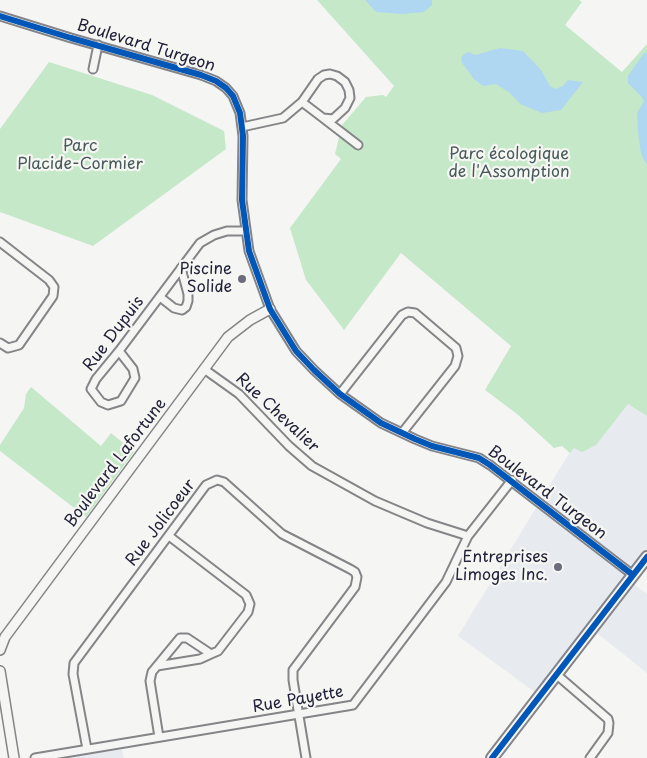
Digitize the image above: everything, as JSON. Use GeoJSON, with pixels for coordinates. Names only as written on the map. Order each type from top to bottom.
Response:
{"type":"FeatureCollection","features":[{"type":"Feature","properties":{"kind":"main road"},"geometry":{"type":"LineString","coordinates":[[492,758],[647,557]]}},
{"type":"Feature","properties":{"kind":"street","name":"Boulevard Turgeon"},"geometry":{"type":"LineString","coordinates":[[0,16],[216,81],[233,96],[240,113],[242,127],[242,200],[250,251],[270,309],[296,351],[340,394],[381,423],[432,446],[479,458],[512,480],[634,575]]}},
{"type":"Feature","properties":{"kind":"street"},"geometry":{"type":"LineString","coordinates":[[93,69],[98,46]]}},
{"type":"Feature","properties":{"kind":"street"},"geometry":{"type":"LineString","coordinates":[[242,127],[283,118],[302,102],[318,79],[330,74],[337,76],[345,82],[350,98],[345,108],[333,119],[323,118]]}},
{"type":"Feature","properties":{"kind":"street"},"geometry":{"type":"LineString","coordinates":[[302,102],[358,145]]}},
{"type":"Feature","properties":{"kind":"street","name":"Rue Dupuis"},"geometry":{"type":"LineString","coordinates":[[119,351],[135,373],[135,378],[121,401],[108,404],[101,402],[91,389],[96,379],[200,244],[214,235],[227,231],[246,231]]}},
{"type":"Feature","properties":{"kind":"street"},"geometry":{"type":"LineString","coordinates":[[0,242],[49,280],[54,287],[52,296],[19,345],[8,348],[0,343]]}},
{"type":"Feature","properties":{"kind":"street","name":"Rue Dupuis"},"geometry":{"type":"LineString","coordinates":[[160,297],[174,308],[182,310],[186,307],[188,294],[181,268]]}},
{"type":"Feature","properties":{"kind":"street","name":"Boulevard Lafortune"},"geometry":{"type":"LineString","coordinates":[[0,650],[5,637],[228,337],[250,320],[270,309]]}},
{"type":"Feature","properties":{"kind":"street"},"geometry":{"type":"LineString","coordinates":[[340,394],[402,315],[408,312],[415,313],[456,348],[458,356],[455,366],[402,434]]}},
{"type":"Feature","properties":{"kind":"street","name":"Rue Chevalier"},"geometry":{"type":"LineString","coordinates":[[204,369],[239,394],[289,446],[312,466],[375,501],[428,523],[468,536]]}},
{"type":"Feature","properties":{"kind":"street","name":"Rue Jolicoeur"},"geometry":{"type":"LineString","coordinates":[[86,749],[74,674],[74,663],[206,485],[217,480],[224,482],[282,534],[355,572],[357,581],[355,587],[293,670],[298,715]]}},
{"type":"Feature","properties":{"kind":"street","name":"Rue Payette"},"geometry":{"type":"LineString","coordinates":[[35,758],[353,705],[446,582],[468,536],[512,480]]}},
{"type":"Feature","properties":{"kind":"street"},"geometry":{"type":"LineString","coordinates":[[157,666],[200,659],[218,651],[248,612],[250,600],[246,594],[169,536]]}},
{"type":"Feature","properties":{"kind":"street"},"geometry":{"type":"LineString","coordinates":[[159,737],[150,676],[177,640],[182,638],[187,638],[211,654]]}},
{"type":"Feature","properties":{"kind":"street"},"geometry":{"type":"LineString","coordinates":[[0,670],[14,758]]}},
{"type":"Feature","properties":{"kind":"street"},"geometry":{"type":"LineString","coordinates":[[556,675],[608,719],[608,733],[590,758]]}},
{"type":"Feature","properties":{"kind":"street"},"geometry":{"type":"LineString","coordinates":[[298,715],[306,758]]}},
{"type":"Feature","properties":{"kind":"shaded area"},"geometry":{"type":"Polygon","coordinates":[[[621,399],[647,416],[647,548],[625,577],[647,594],[647,673],[588,626],[536,693],[458,636],[570,452],[621,399]]]}},
{"type":"Feature","properties":{"kind":"shaded area"},"geometry":{"type":"Polygon","coordinates":[[[122,749],[124,758],[66,758],[122,749]]]}},
{"type":"Feature","properties":{"kind":"green space","name":"Parc écologique de l'Assomption"},"geometry":{"type":"Polygon","coordinates":[[[317,0],[579,0],[582,2],[565,25],[622,72],[647,44],[647,416],[628,404],[596,445],[582,452],[574,448],[570,453],[562,446],[554,448],[517,414],[485,390],[511,346],[401,253],[344,330],[306,280],[290,228],[341,159],[335,154],[342,125],[366,97],[383,95],[386,97],[394,86],[317,0]]]}},
{"type":"Feature","properties":{"kind":"green space","name":"Parc Placide-Cormier"},"geometry":{"type":"Polygon","coordinates":[[[49,62],[152,95],[224,131],[226,149],[93,246],[0,212],[0,129],[49,62]]]}},
{"type":"Feature","properties":{"kind":"green space"},"geometry":{"type":"Polygon","coordinates":[[[31,387],[101,446],[111,433],[134,452],[86,517],[0,451],[0,445],[24,408],[26,394],[31,387]]]}},
{"type":"Feature","properties":{"kind":"water"},"geometry":{"type":"Polygon","coordinates":[[[365,0],[432,0],[432,5],[424,12],[403,14],[376,12],[365,0]]]}},
{"type":"Feature","properties":{"kind":"water"},"geometry":{"type":"Polygon","coordinates":[[[500,48],[523,51],[541,70],[550,86],[555,89],[563,86],[568,80],[583,82],[561,110],[542,113],[520,104],[510,93],[496,84],[483,86],[474,79],[462,63],[461,58],[469,52],[475,55],[500,48]]]}},
{"type":"Feature","properties":{"kind":"water"},"geometry":{"type":"Polygon","coordinates":[[[644,53],[647,53],[647,165],[641,154],[637,113],[644,101],[628,83],[628,76],[644,53]]]}},
{"type":"Feature","properties":{"kind":"cycle path"},"geometry":{"type":"LineString","coordinates":[[0,16],[201,75],[216,81],[226,88],[233,96],[240,113],[243,136],[242,200],[249,251],[270,309],[296,351],[340,394],[381,423],[432,446],[479,458],[633,575]]}},
{"type":"Feature","properties":{"kind":"cycle path"},"geometry":{"type":"LineString","coordinates":[[492,758],[647,557]]}},
{"type":"Feature","properties":{"kind":"place","name":"Piscine Solide"},"geometry":{"type":"Point","coordinates":[242,279]}},
{"type":"Feature","properties":{"kind":"place","name":"Entreprises Limoges Inc."},"geometry":{"type":"Point","coordinates":[558,567]}}]}
